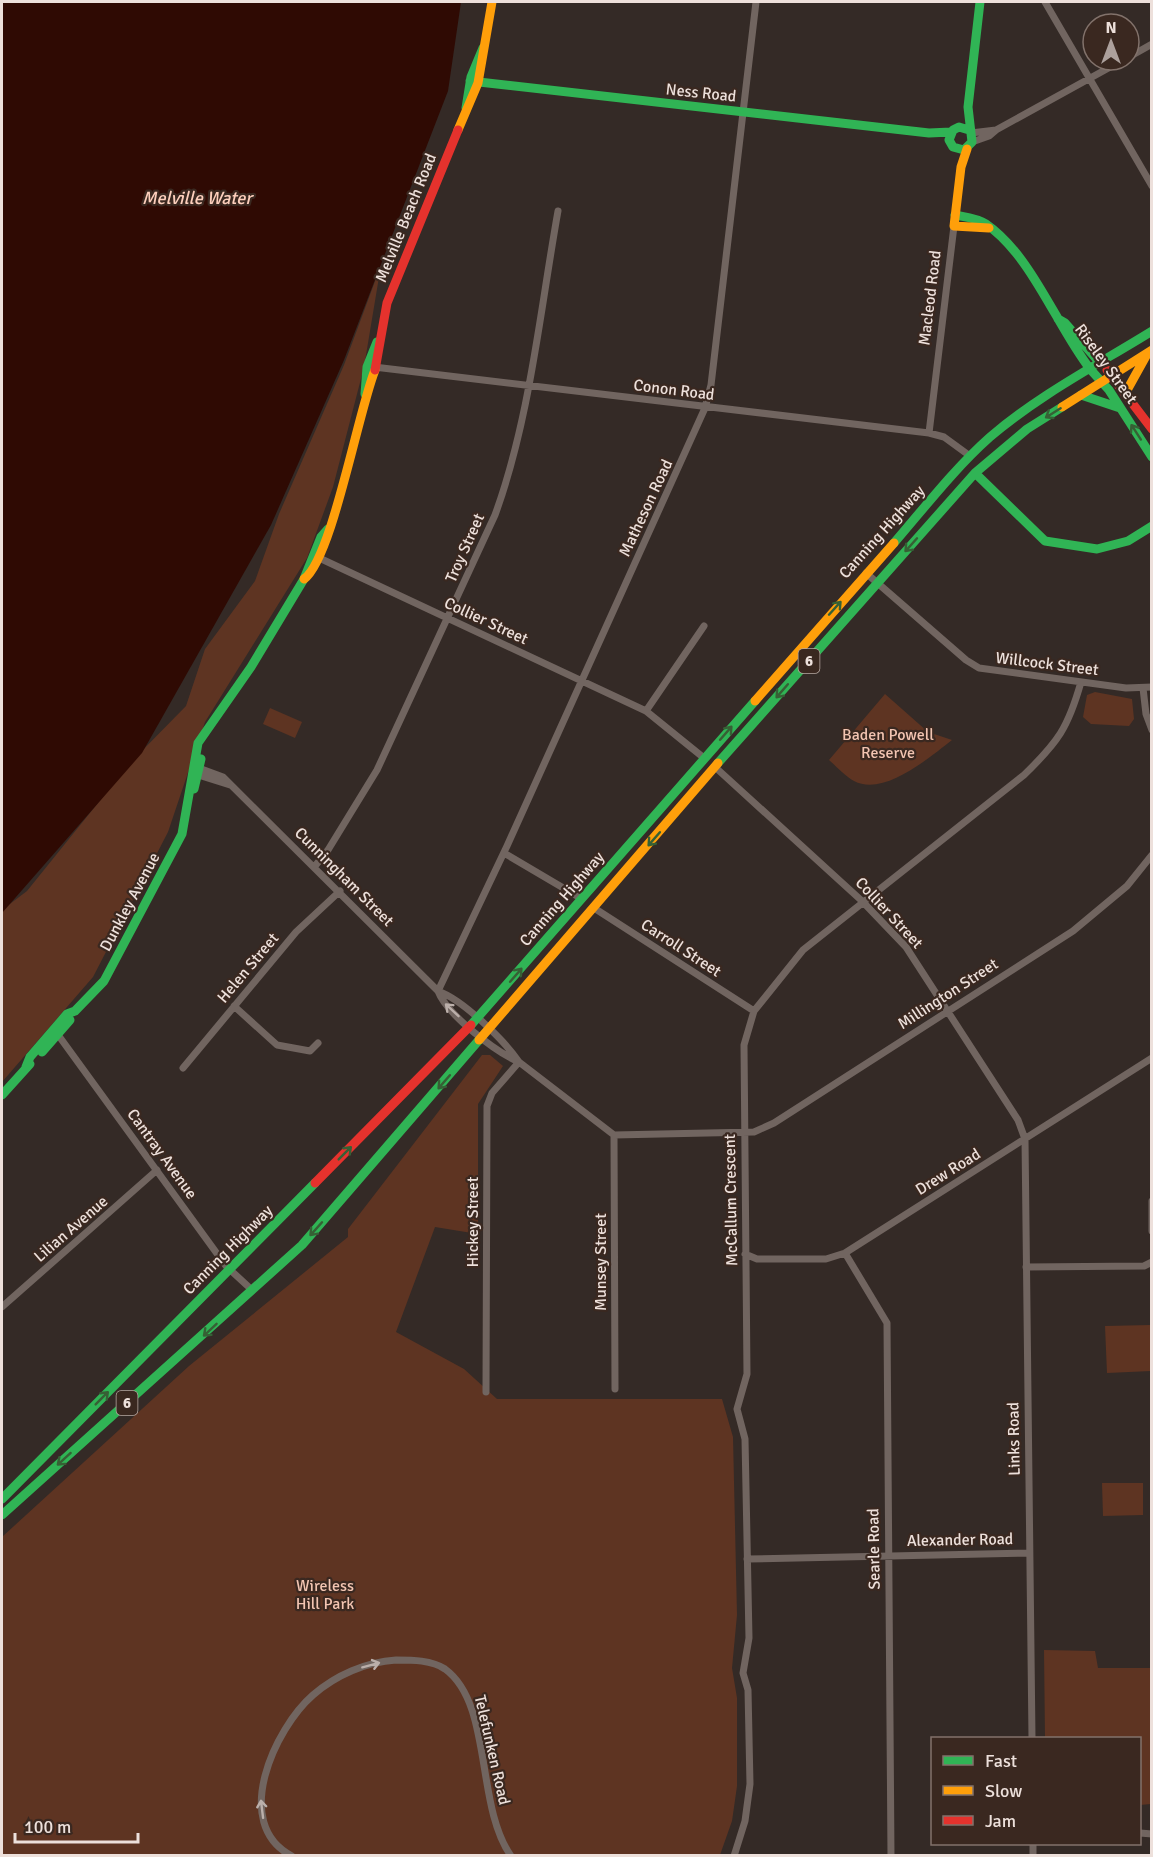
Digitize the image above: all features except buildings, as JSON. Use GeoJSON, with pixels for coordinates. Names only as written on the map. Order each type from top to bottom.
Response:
{"type":"FeatureCollection","features":[{"type":"Feature","properties":{"kind":"main road","name":"Melville Beach Road"},"geometry":{"type":"LineString","coordinates":[[196,771],[198,743],[251,667],[304,579],[311,574],[328,530],[341,490],[365,394],[370,387],[372,366],[387,303],[466,109],[474,82],[476,58],[483,48],[492,2]]}},
{"type":"Feature","properties":{"kind":"main road","name":"Macleod Road"},"geometry":{"type":"LineString","coordinates":[[954,226],[961,167],[970,138],[968,107],[980,2]]}},
{"type":"Feature","properties":{"kind":"main road","name":"Ness Road"},"geometry":{"type":"LineString","coordinates":[[474,82],[929,133],[953,138]]}},
{"type":"Feature","properties":{"kind":"main road","name":"Macleod Road"},"geometry":{"type":"LineString","coordinates":[[961,167],[953,138],[968,107]]}},
{"type":"Feature","properties":{"kind":"main road"},"geometry":{"type":"LineString","coordinates":[[953,138],[963,127],[970,138]]}},
{"type":"Feature","properties":{"kind":"main road"},"geometry":{"type":"LineString","coordinates":[[953,138],[970,138]]}},
{"type":"Feature","properties":{"kind":"main road","name":"Riseley Street"},"geometry":{"type":"LineString","coordinates":[[955,214],[985,224],[1013,249],[1058,319],[1071,344],[1102,382],[1152,456]]}},
{"type":"Feature","properties":{"kind":"main road"},"geometry":{"type":"LineString","coordinates":[[954,226],[989,228]]}},
{"type":"Feature","properties":{"kind":"main road","name":"Riseley Street"},"geometry":{"type":"LineString","coordinates":[[1058,319],[1065,323],[1112,375],[1152,429]]}},
{"type":"Feature","properties":{"kind":"main road","name":"Canning Highway"},"geometry":{"type":"LineString","coordinates":[[2,1499],[470,1027],[970,456],[1013,418],[1152,331]]}},
{"type":"Feature","properties":{"kind":"main road"},"geometry":{"type":"LineString","coordinates":[[1126,392],[1150,351]]}},
{"type":"Feature","properties":{"kind":"main road","name":"Canning Highway"},"geometry":{"type":"LineString","coordinates":[[2,1515],[302,1245],[715,767],[975,473],[1010,441],[1150,351]]}},
{"type":"Feature","properties":{"kind":"main road"},"geometry":{"type":"LineString","coordinates":[[1081,395],[1120,408]]}},
{"type":"Feature","properties":{"kind":"main road"},"geometry":{"type":"LineString","coordinates":[[975,473],[1045,541],[1096,549],[1128,541],[1152,526]]}},
{"type":"Feature","properties":{"kind":"main road","name":"Dunkley Avenue"},"geometry":{"type":"LineString","coordinates":[[2,1095],[104,981],[182,834],[196,771]]}},
{"type":"Feature","properties":{"kind":"street","name":"Matheson Road"},"geometry":{"type":"LineString","coordinates":[[438,991],[504,853],[580,678],[685,456],[705,408],[711,385],[756,2]]}},
{"type":"Feature","properties":{"kind":"street"},"geometry":{"type":"LineString","coordinates":[[1045,2],[1152,186]]}},
{"type":"Feature","properties":{"kind":"street"},"geometry":{"type":"LineString","coordinates":[[970,138],[996,130],[1102,72]]}},
{"type":"Feature","properties":{"kind":"street","name":"Troy Street"},"geometry":{"type":"LineString","coordinates":[[315,866],[328,850],[377,770],[448,618],[503,491],[528,387],[558,211]]}},
{"type":"Feature","properties":{"kind":"street","name":"Macleod Road"},"geometry":{"type":"LineString","coordinates":[[929,433],[954,226]]}},
{"type":"Feature","properties":{"kind":"street","name":"Conon Road"},"geometry":{"type":"LineString","coordinates":[[372,366],[528,387],[929,433],[944,437],[970,456]]}},
{"type":"Feature","properties":{"kind":"street","name":"Collier Street"},"geometry":{"type":"LineString","coordinates":[[316,557],[580,678],[646,711],[704,758]]}},
{"type":"Feature","properties":{"kind":"street","name":"Willcock Street"},"geometry":{"type":"LineString","coordinates":[[866,573],[966,660],[979,668],[1081,682],[1152,687]]}},
{"type":"Feature","properties":{"kind":"street"},"geometry":{"type":"LineString","coordinates":[[646,711],[704,626]]}},
{"type":"Feature","properties":{"kind":"street","name":"McCallum Crescent"},"geometry":{"type":"LineString","coordinates":[[734,1856],[745,1821],[750,1784],[748,1690],[743,1673],[748,1638],[746,1439],[736,1409],[747,1374],[744,1045],[754,1011],[803,950],[1024,775],[1048,751],[1069,722],[1081,682]]}},
{"type":"Feature","properties":{"kind":"street"},"geometry":{"type":"LineString","coordinates":[[1143,688],[1146,714],[1152,730]]}},
{"type":"Feature","properties":{"kind":"street","name":"Collier Street"},"geometry":{"type":"LineString","coordinates":[[715,767],[862,901],[906,947],[1018,1120],[1025,1139]]}},
{"type":"Feature","properties":{"kind":"street","name":"Cunningham Street"},"geometry":{"type":"LineString","coordinates":[[196,771],[230,785],[340,891],[470,1027],[511,1050],[519,1062],[614,1135]]}},
{"type":"Feature","properties":{"kind":"street"},"geometry":{"type":"LineString","coordinates":[[504,853],[582,899]]}},
{"type":"Feature","properties":{"kind":"street","name":"Millington Street"},"geometry":{"type":"LineString","coordinates":[[744,1131],[754,1132],[774,1123],[1073,930],[1126,886],[1152,855]]}},
{"type":"Feature","properties":{"kind":"street","name":"Helen Street"},"geometry":{"type":"LineString","coordinates":[[183,1068],[296,932],[340,891]]}},
{"type":"Feature","properties":{"kind":"street","name":"Carroll Street"},"geometry":{"type":"LineString","coordinates":[[594,908],[754,1011]]}},
{"type":"Feature","properties":{"kind":"street","name":"Cunningham Street"},"geometry":{"type":"LineString","coordinates":[[438,991],[448,994],[477,1019],[486,1034]]}},
{"type":"Feature","properties":{"kind":"street"},"geometry":{"type":"LineString","coordinates":[[234,1006],[277,1045],[310,1051],[318,1043]]}},
{"type":"Feature","properties":{"kind":"street","name":"Cantray Avenue"},"geometry":{"type":"LineString","coordinates":[[56,1032],[230,1269],[252,1290]]}},
{"type":"Feature","properties":{"kind":"street","name":"Drew Road"},"geometry":{"type":"LineString","coordinates":[[745,1254],[757,1259],[826,1259],[845,1253],[1152,1058]]}},
{"type":"Feature","properties":{"kind":"street","name":"Hickey Street"},"geometry":{"type":"LineString","coordinates":[[486,1392],[487,1106],[492,1093],[519,1062]]}},
{"type":"Feature","properties":{"kind":"street"},"geometry":{"type":"LineString","coordinates":[[614,1135],[744,1131]]}},
{"type":"Feature","properties":{"kind":"street","name":"Munsey Street"},"geometry":{"type":"LineString","coordinates":[[614,1135],[615,1389]]}},
{"type":"Feature","properties":{"kind":"street","name":"Links Road"},"geometry":{"type":"LineString","coordinates":[[1025,1139],[1032,1737]]}},
{"type":"Feature","properties":{"kind":"street","name":"Lilian Avenue"},"geometry":{"type":"LineString","coordinates":[[2,1307],[157,1170]]}},
{"type":"Feature","properties":{"kind":"street"},"geometry":{"type":"LineString","coordinates":[[1152,1201],[1152,1231]]}},
{"type":"Feature","properties":{"kind":"street","name":"Searle Road"},"geometry":{"type":"LineString","coordinates":[[845,1253],[887,1323],[891,1856]]}},
{"type":"Feature","properties":{"kind":"street"},"geometry":{"type":"LineString","coordinates":[[1026,1267],[1144,1266],[1152,1262]]}},
{"type":"Feature","properties":{"kind":"street","name":"Alexander Road"},"geometry":{"type":"LineString","coordinates":[[747,1559],[1029,1553]]}},
{"type":"Feature","properties":{"kind":"street","name":"Telefunken Road"},"geometry":{"type":"LineString","coordinates":[[292,1856],[275,1843],[267,1829],[261,1804],[266,1773],[285,1729],[308,1701],[333,1681],[372,1664],[406,1660],[433,1664],[445,1669],[460,1685],[470,1704],[486,1788],[505,1852],[511,1856]]}},
{"type":"Feature","properties":{"kind":"green space"},"geometry":{"type":"Polygon","coordinates":[[[381,265],[364,367],[333,487],[307,558],[205,722],[168,832],[93,977],[2,1082],[2,910],[27,891],[131,762],[186,706],[205,649],[255,581],[279,514],[344,365],[381,265]]]}},
{"type":"Feature","properties":{"kind":"green space"},"geometry":{"type":"Polygon","coordinates":[[[1095,692],[1132,699],[1134,719],[1129,726],[1091,724],[1083,717],[1087,695],[1095,692]]]}},
{"type":"Feature","properties":{"kind":"green space","name":"Baden Powell Reserve"},"geometry":{"type":"Polygon","coordinates":[[[885,694],[928,732],[952,740],[906,773],[879,784],[866,785],[851,779],[829,760],[885,694]]]}},
{"type":"Feature","properties":{"kind":"green space"},"geometry":{"type":"Polygon","coordinates":[[[270,708],[302,722],[295,738],[263,724],[270,708]]]}},
{"type":"Feature","properties":{"kind":"green space","name":"Wireless Hill Park"},"geometry":{"type":"Polygon","coordinates":[[[482,1055],[490,1055],[503,1066],[478,1104],[478,1234],[435,1227],[396,1332],[464,1369],[497,1399],[722,1399],[733,1437],[737,1615],[732,1668],[737,1698],[737,1786],[732,1821],[720,1855],[2,1856],[2,1537],[189,1366],[348,1237],[348,1229],[482,1055]]]}},
{"type":"Feature","properties":{"kind":"green space"},"geometry":{"type":"Polygon","coordinates":[[[1151,1325],[1151,1371],[1107,1373],[1105,1326],[1151,1325]]]}},
{"type":"Feature","properties":{"kind":"green space"},"geometry":{"type":"Polygon","coordinates":[[[1102,1483],[1143,1483],[1143,1515],[1103,1516],[1102,1483]]]}},
{"type":"Feature","properties":{"kind":"green space"},"geometry":{"type":"Polygon","coordinates":[[[1044,1650],[1095,1651],[1098,1668],[1151,1668],[1151,1804],[1141,1805],[1141,1737],[1045,1737],[1044,1650]]]}},
{"type":"Feature","properties":{"kind":"water","name":"Melville Water"},"geometry":{"type":"Polygon","coordinates":[[[2,2],[461,2],[448,91],[344,360],[271,525],[142,753],[2,913],[2,2]]]}},
{"type":"Feature","properties":{"kind":"traffic: fast"},"geometry":{"type":"LineString","coordinates":[[969,130],[959,127],[953,130],[949,140],[953,147],[964,150],[972,142],[968,107],[980,2]]}},
{"type":"Feature","properties":{"kind":"traffic: fast"},"geometry":{"type":"LineString","coordinates":[[466,108],[471,77],[483,48]]}},
{"type":"Feature","properties":{"kind":"traffic: fast"},"geometry":{"type":"LineString","coordinates":[[470,81],[929,133],[951,132]]}},
{"type":"Feature","properties":{"kind":"traffic: fast"},"geometry":{"type":"LineString","coordinates":[[955,215],[986,224],[1017,254],[1090,369]]}},
{"type":"Feature","properties":{"kind":"traffic: fast"},"geometry":{"type":"LineString","coordinates":[[1058,319],[1065,323],[1100,363]]}},
{"type":"Feature","properties":{"kind":"traffic: fast"},"geometry":{"type":"LineString","coordinates":[[894,543],[952,475],[990,437],[1048,394],[1152,331]]}},
{"type":"Feature","properties":{"kind":"traffic: fast"},"geometry":{"type":"LineString","coordinates":[[365,394],[367,367],[377,342]]}},
{"type":"Feature","properties":{"kind":"traffic: fast"},"geometry":{"type":"LineString","coordinates":[[1090,369],[1109,390],[1152,457]]}},
{"type":"Feature","properties":{"kind":"traffic: fast"},"geometry":{"type":"LineString","coordinates":[[1081,395],[1120,408]]}},
{"type":"Feature","properties":{"kind":"traffic: fast"},"geometry":{"type":"LineString","coordinates":[[718,763],[975,473],[1027,429],[1062,407]]}},
{"type":"Feature","properties":{"kind":"traffic: fast"},"geometry":{"type":"LineString","coordinates":[[975,473],[1045,541],[1097,549],[1128,541],[1152,526]]}},
{"type":"Feature","properties":{"kind":"traffic: fast"},"geometry":{"type":"LineString","coordinates":[[26,1067],[30,1057],[67,1014],[75,1011],[104,981],[182,834],[198,743],[251,667],[304,579],[321,537],[328,529]]}},
{"type":"Feature","properties":{"kind":"traffic: fast"},"geometry":{"type":"LineString","coordinates":[[471,1025],[755,701]]}},
{"type":"Feature","properties":{"kind":"traffic: fast"},"geometry":{"type":"LineString","coordinates":[[194,789],[201,759]]}},
{"type":"Feature","properties":{"kind":"traffic: fast"},"geometry":{"type":"LineString","coordinates":[[42,1052],[70,1020]]}},
{"type":"Feature","properties":{"kind":"traffic: fast"},"geometry":{"type":"LineString","coordinates":[[2,1515],[302,1245],[479,1040]]}},
{"type":"Feature","properties":{"kind":"traffic: fast"},"geometry":{"type":"LineString","coordinates":[[2,1095],[30,1064]]}},
{"type":"Feature","properties":{"kind":"traffic: fast"},"geometry":{"type":"LineString","coordinates":[[2,1499],[315,1183]]}},
{"type":"Feature","properties":{"kind":"traffic: slow"},"geometry":{"type":"LineString","coordinates":[[458,130],[478,83],[492,2]]}},
{"type":"Feature","properties":{"kind":"traffic: slow"},"geometry":{"type":"LineString","coordinates":[[967,149],[961,167],[954,226],[989,228]]}},
{"type":"Feature","properties":{"kind":"traffic: slow"},"geometry":{"type":"LineString","coordinates":[[1062,407],[1152,350]]}},
{"type":"Feature","properties":{"kind":"traffic: slow"},"geometry":{"type":"LineString","coordinates":[[1126,392],[1146,356]]}},
{"type":"Feature","properties":{"kind":"traffic: slow"},"geometry":{"type":"LineString","coordinates":[[304,579],[314,566],[325,544],[375,370]]}},
{"type":"Feature","properties":{"kind":"traffic: slow"},"geometry":{"type":"LineString","coordinates":[[755,701],[894,543]]}},
{"type":"Feature","properties":{"kind":"traffic: slow"},"geometry":{"type":"LineString","coordinates":[[479,1040],[718,763]]}},
{"type":"Feature","properties":{"kind":"traffic: jam"},"geometry":{"type":"LineString","coordinates":[[375,370],[387,303],[458,130]]}},
{"type":"Feature","properties":{"kind":"traffic: jam"},"geometry":{"type":"LineString","coordinates":[[1107,370],[1152,429]]}},
{"type":"Feature","properties":{"kind":"traffic: jam"},"geometry":{"type":"LineString","coordinates":[[315,1183],[471,1025]]}}]}
